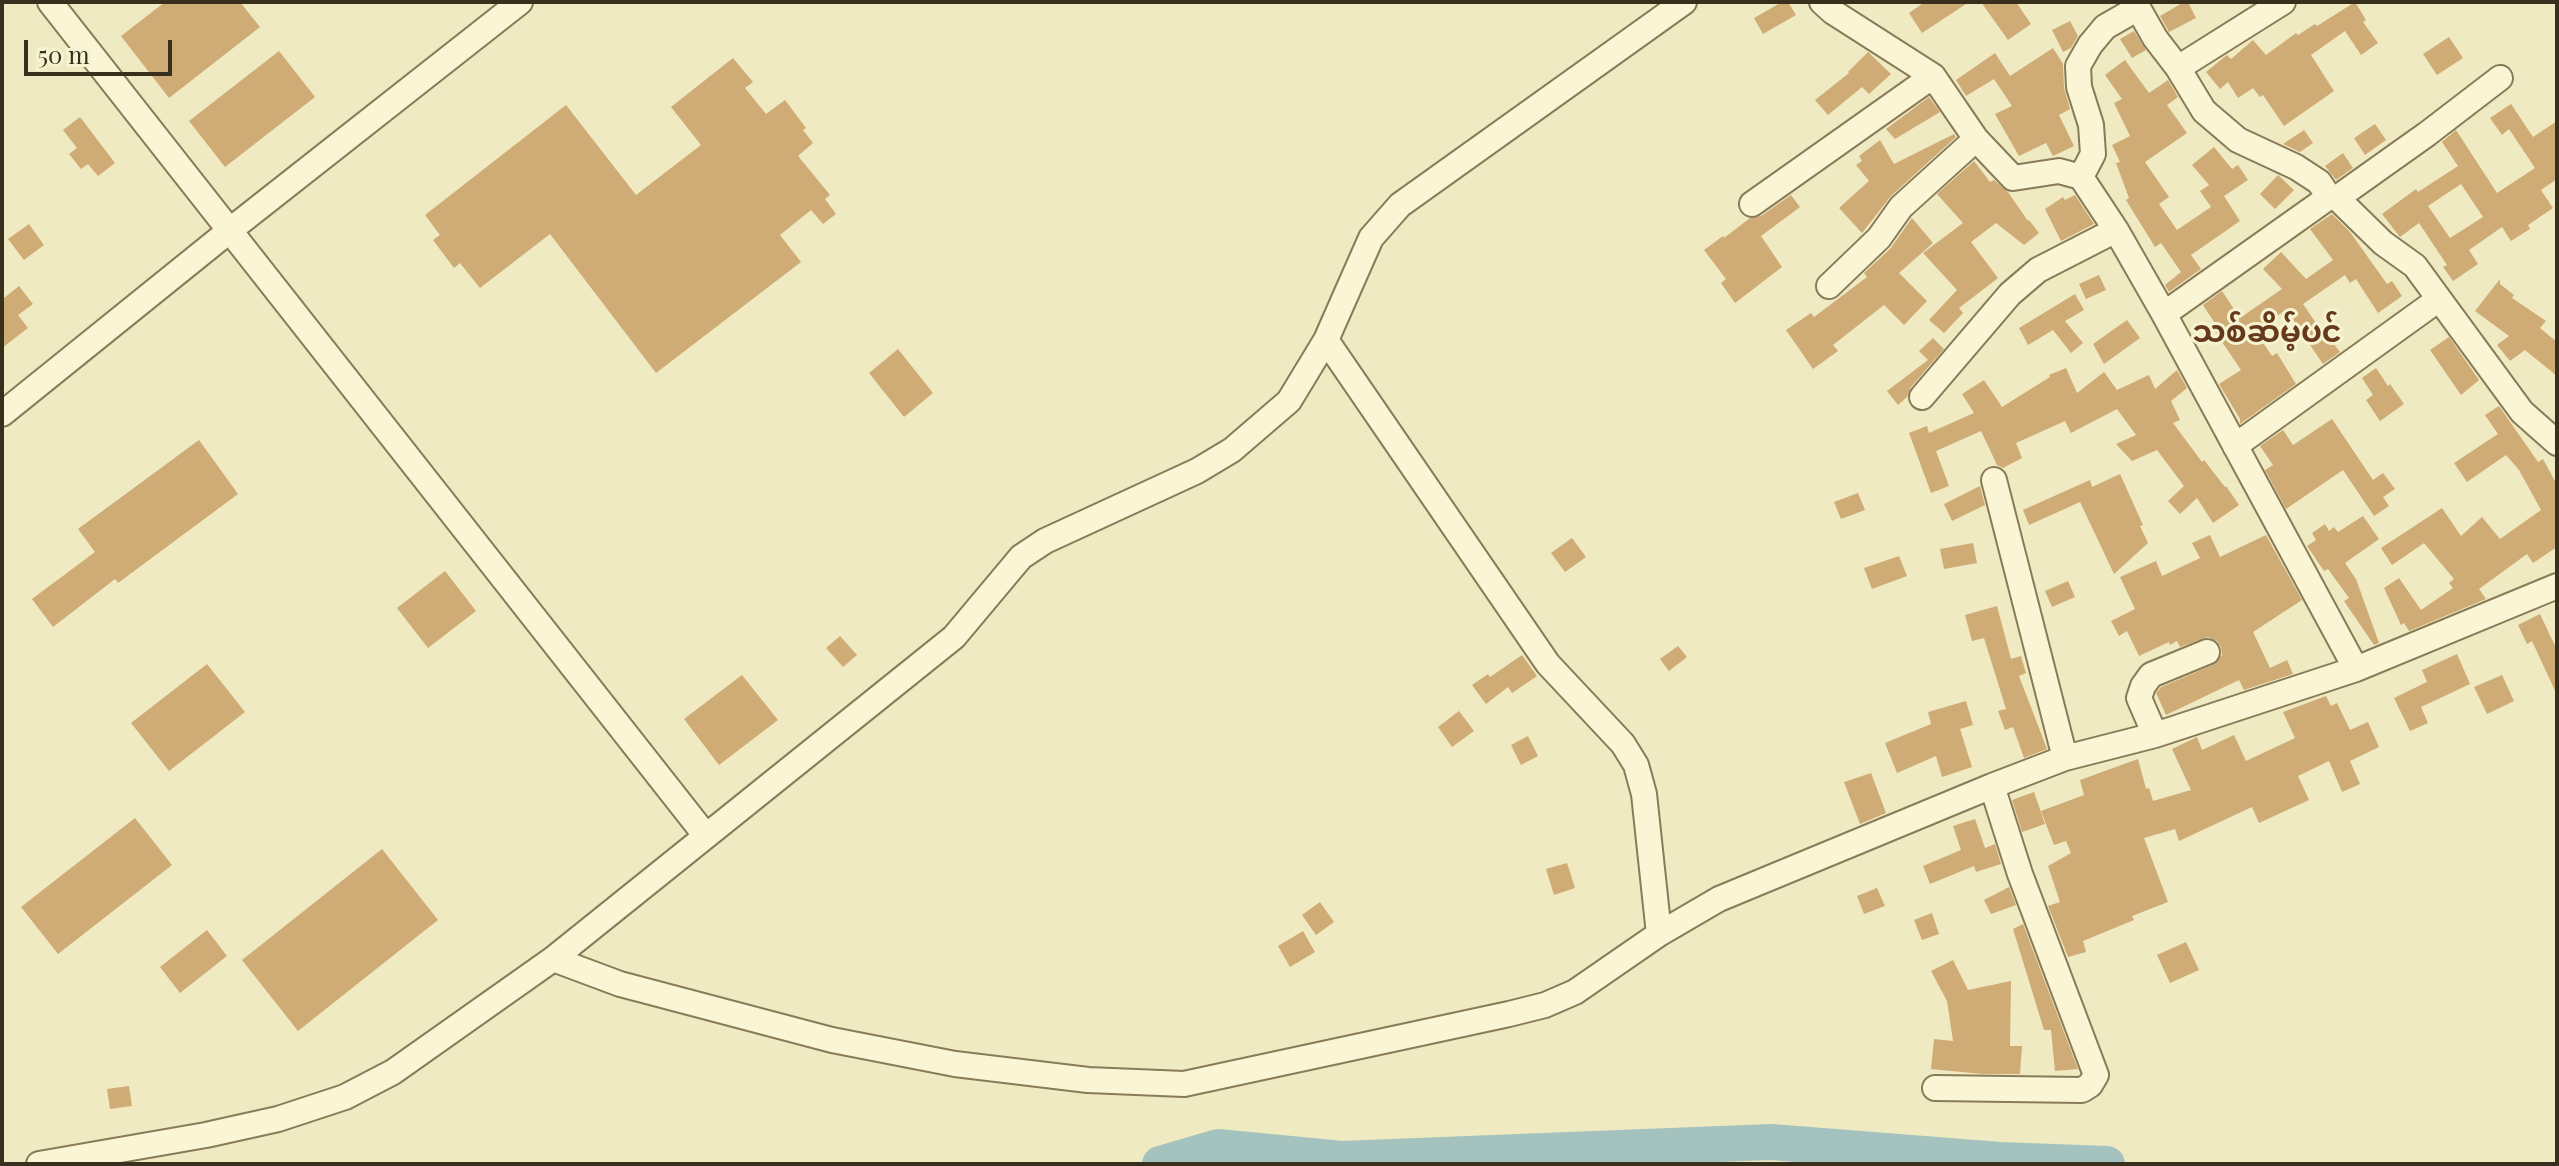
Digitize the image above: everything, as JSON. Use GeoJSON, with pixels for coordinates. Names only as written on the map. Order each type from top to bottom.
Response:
{"type":"FeatureCollection","features":[{"type":"Feature","properties":{"kind":"street"},"geometry":{"type":"LineString","coordinates":[[50,2],[706,836]]}},
{"type":"Feature","properties":{"kind":"street"},"geometry":{"type":"LineString","coordinates":[[2,414],[520,2]]}},
{"type":"Feature","properties":{"kind":"street"},"geometry":{"type":"LineString","coordinates":[[39,1164],[206,1135],[278,1119],[345,1097],[393,1072],[553,959],[954,637],[1021,557],[1045,541],[1197,471],[1232,450],[1289,401],[1326,340],[1371,238],[1400,205],[1684,2]]}},
{"type":"Feature","properties":{"kind":"street"},"geometry":{"type":"LineString","coordinates":[[1822,2],[1933,76],[1976,139],[2013,178],[2059,171],[2081,177],[2116,230],[2164,314],[2356,669]]}},
{"type":"Feature","properties":{"kind":"street"},"geometry":{"type":"LineString","coordinates":[[2178,68],[2283,2]]}},
{"type":"Feature","properties":{"kind":"street"},"geometry":{"type":"LineString","coordinates":[[2081,177],[2093,154],[2091,125],[2079,87],[2078,66],[2105,27],[2138,8],[2204,111],[2238,140],[2319,182],[2383,243],[2415,266],[2522,412],[2557,443]]}},
{"type":"Feature","properties":{"kind":"street"},"geometry":{"type":"LineString","coordinates":[[1752,204],[1933,76]]}},
{"type":"Feature","properties":{"kind":"street"},"geometry":{"type":"LineString","coordinates":[[2164,314],[2500,78]]}},
{"type":"Feature","properties":{"kind":"street"},"geometry":{"type":"LineString","coordinates":[[1829,286],[1879,238],[1901,207],[1976,139]]}},
{"type":"Feature","properties":{"kind":"street"},"geometry":{"type":"LineString","coordinates":[[1922,397],[2010,294],[2038,270],[2116,230]]}},
{"type":"Feature","properties":{"kind":"street"},"geometry":{"type":"LineString","coordinates":[[2235,446],[2439,299]]}},
{"type":"Feature","properties":{"kind":"street"},"geometry":{"type":"LineString","coordinates":[[1326,340],[1548,664],[1614,733],[1636,765],[1644,794],[1659,934]]}},
{"type":"Feature","properties":{"kind":"street"},"geometry":{"type":"LineString","coordinates":[[1994,480],[2065,758]]}},
{"type":"Feature","properties":{"kind":"street"},"geometry":{"type":"LineString","coordinates":[[553,959],[620,984],[832,1040],[955,1064],[1088,1080],[1184,1084],[1545,1005],[1575,992],[1659,934],[1719,899],[2065,758],[2155,735],[2356,669],[2557,586]]}},
{"type":"Feature","properties":{"kind":"street"},"geometry":{"type":"LineString","coordinates":[[2155,735],[2139,698],[2143,686],[2151,675],[2207,652]]}},
{"type":"Feature","properties":{"kind":"street"},"geometry":{"type":"LineString","coordinates":[[1935,1088],[2082,1090],[2090,1085],[2096,1075],[2020,874],[1992,786]]}},
{"type":"Feature","properties":{"kind":"building"},"geometry":{"type":"Polygon","coordinates":[[[165,2],[240,2],[260,27],[169,98],[121,36],[165,2]]]}},
{"type":"Feature","properties":{"kind":"building"},"geometry":{"type":"Polygon","coordinates":[[[1782,2],[1788,2],[1796,15],[1763,34],[1754,18],[1782,2]]]}},
{"type":"Feature","properties":{"kind":"building"},"geometry":{"type":"Polygon","coordinates":[[[1925,2],[1969,2],[1922,33],[1909,13],[1925,2]]]}},
{"type":"Feature","properties":{"kind":"building"},"geometry":{"type":"Polygon","coordinates":[[[1981,2],[2016,2],[2031,24],[2008,40],[1981,2]]]}},
{"type":"Feature","properties":{"kind":"building"},"geometry":{"type":"Polygon","coordinates":[[[2188,2],[2196,18],[2169,32],[2160,16],[2188,2]]]}},
{"type":"Feature","properties":{"kind":"building"},"geometry":{"type":"Polygon","coordinates":[[[2355,2],[2366,20],[2363,22],[2378,43],[2361,55],[2345,31],[2311,55],[2334,91],[2284,126],[2263,95],[2260,97],[2253,88],[2238,98],[2228,82],[2220,89],[2206,72],[2227,55],[2231,59],[2253,40],[2266,55],[2296,33],[2298,35],[2315,24],[2317,26],[2355,2]]]}},
{"type":"Feature","properties":{"kind":"building"},"geometry":{"type":"Polygon","coordinates":[[[2070,21],[2078,36],[2071,48],[2063,52],[2052,30],[2070,21]]]}},
{"type":"Feature","properties":{"kind":"building"},"geometry":{"type":"Polygon","coordinates":[[[2134,31],[2146,50],[2132,58],[2120,39],[2134,31]]]}},
{"type":"Feature","properties":{"kind":"building"},"geometry":{"type":"Polygon","coordinates":[[[2449,37],[2463,58],[2437,75],[2423,54],[2449,37]]]}},
{"type":"Feature","properties":{"kind":"building"},"geometry":{"type":"Polygon","coordinates":[[[2053,48],[2063,64],[2064,88],[2070,109],[2059,115],[2074,146],[2053,156],[2046,143],[2019,156],[1995,114],[2012,106],[1994,79],[1966,96],[1956,80],[1995,53],[2010,76],[2053,48]]]}},
{"type":"Feature","properties":{"kind":"building"},"geometry":{"type":"Polygon","coordinates":[[[279,51],[315,97],[225,167],[189,121],[279,51]]]}},
{"type":"Feature","properties":{"kind":"building"},"geometry":{"type":"Polygon","coordinates":[[[1868,52],[1891,74],[1869,94],[1862,87],[1828,115],[1815,100],[1849,73],[1868,52]]]}},
{"type":"Feature","properties":{"kind":"building"},"geometry":{"type":"Polygon","coordinates":[[[733,58],[753,82],[745,88],[766,114],[785,100],[806,128],[803,130],[813,143],[798,156],[830,195],[825,199],[836,214],[823,224],[811,210],[780,235],[801,262],[656,373],[550,234],[480,288],[460,263],[454,268],[433,240],[440,235],[425,215],[566,105],[636,195],[701,145],[671,107],[733,58]]]}},
{"type":"Feature","properties":{"kind":"building"},"geometry":{"type":"Polygon","coordinates":[[[2125,60],[2149,93],[2168,80],[2178,97],[2167,105],[2187,133],[2145,162],[2169,197],[2159,204],[2177,230],[2211,207],[2200,191],[2209,185],[2192,165],[2214,147],[2232,169],[2238,165],[2248,180],[2224,196],[2240,221],[2191,255],[2201,269],[2169,292],[2165,285],[2181,272],[2161,243],[2155,247],[2126,200],[2129,198],[2116,163],[2120,162],[2112,145],[2130,136],[2114,103],[2122,99],[2105,75],[2125,60]]]}},
{"type":"Feature","properties":{"kind":"building"},"geometry":{"type":"Polygon","coordinates":[[[1929,97],[1940,112],[1895,139],[1886,129],[1929,97]]]}},
{"type":"Feature","properties":{"kind":"building"},"geometry":{"type":"Polygon","coordinates":[[[2511,104],[2533,137],[2557,121],[2557,179],[2541,190],[2553,208],[2511,241],[2502,227],[2469,250],[2478,264],[2453,281],[2443,267],[2447,265],[2419,223],[2400,237],[2382,214],[2416,189],[2418,192],[2458,166],[2442,142],[2456,130],[2497,193],[2535,168],[2509,129],[2502,135],[2490,118],[2511,104]],[[2461,184],[2428,206],[2450,238],[2483,217],[2461,184]]]}},
{"type":"Feature","properties":{"kind":"building"},"geometry":{"type":"Polygon","coordinates":[[[80,117],[115,163],[98,176],[88,164],[81,169],[69,154],[77,148],[63,130],[80,117]]]}},
{"type":"Feature","properties":{"kind":"building"},"geometry":{"type":"Polygon","coordinates":[[[2375,124],[2386,140],[2365,155],[2354,138],[2375,124]]]}},
{"type":"Feature","properties":{"kind":"building"},"geometry":{"type":"Polygon","coordinates":[[[2304,130],[2313,143],[2300,152],[2283,144],[2304,130]]]}},
{"type":"Feature","properties":{"kind":"building"},"geometry":{"type":"Polygon","coordinates":[[[1954,134],[1956,137],[1891,196],[1862,233],[1839,208],[1869,181],[1856,165],[1862,161],[1859,156],[1880,140],[1894,164],[1954,134]]]}},
{"type":"Feature","properties":{"kind":"building"},"geometry":{"type":"Polygon","coordinates":[[[2343,153],[2353,168],[2336,180],[2325,166],[2343,153]]]}},
{"type":"Feature","properties":{"kind":"building"},"geometry":{"type":"Polygon","coordinates":[[[1974,161],[1990,182],[1994,180],[2008,192],[2039,233],[2024,245],[1996,223],[1971,242],[1998,278],[1959,308],[1963,313],[1944,333],[1929,320],[1957,290],[1923,253],[1963,223],[1937,194],[1974,161]]]}},
{"type":"Feature","properties":{"kind":"building"},"geometry":{"type":"Polygon","coordinates":[[[2278,175],[2294,190],[2275,209],[2260,194],[2278,175]]]}},
{"type":"Feature","properties":{"kind":"building"},"geometry":{"type":"Polygon","coordinates":[[[1791,195],[1800,207],[1761,236],[1782,267],[1735,303],[1721,283],[1726,279],[1704,250],[1750,218],[1761,216],[1791,195]]]}},
{"type":"Feature","properties":{"kind":"building"},"geometry":{"type":"Polygon","coordinates":[[[2075,195],[2094,224],[2061,241],[2045,209],[2063,197],[2065,200],[2075,195]]]}},
{"type":"Feature","properties":{"kind":"building"},"geometry":{"type":"Polygon","coordinates":[[[2332,214],[2350,232],[2387,284],[2392,281],[2402,296],[2378,313],[2356,279],[2350,283],[2345,275],[2303,304],[2331,345],[2333,343],[2340,352],[2323,364],[2286,310],[2255,331],[2272,356],[2277,353],[2296,384],[2240,424],[2219,384],[2241,370],[2214,330],[2218,328],[2203,305],[2222,291],[2240,318],[2282,289],[2263,269],[2281,252],[2306,279],[2333,260],[2310,229],[2332,214]]]}},
{"type":"Feature","properties":{"kind":"building"},"geometry":{"type":"Polygon","coordinates":[[[1912,218],[1933,243],[1899,273],[1927,301],[1904,325],[1884,305],[1833,345],[1838,351],[1813,369],[1786,330],[1811,313],[1814,317],[1867,277],[1864,273],[1890,249],[1912,218]]]}},
{"type":"Feature","properties":{"kind":"building"},"geometry":{"type":"Polygon","coordinates":[[[29,224],[44,245],[24,260],[8,239],[29,224]]]}},
{"type":"Feature","properties":{"kind":"building"},"geometry":{"type":"Polygon","coordinates":[[[2099,275],[2106,290],[2086,299],[2079,284],[2099,275]]]}},
{"type":"Feature","properties":{"kind":"building"},"geometry":{"type":"Polygon","coordinates":[[[2500,279],[2500,284],[2514,295],[2512,298],[2546,321],[2540,328],[2557,342],[2557,376],[2525,350],[2510,361],[2497,345],[2509,336],[2475,311],[2500,279]]]}},
{"type":"Feature","properties":{"kind":"building"},"geometry":{"type":"Polygon","coordinates":[[[19,286],[33,304],[18,315],[28,328],[2,348],[2,295],[4,298],[19,286]]]}},
{"type":"Feature","properties":{"kind":"building"},"geometry":{"type":"Polygon","coordinates":[[[2075,294],[2084,310],[2065,321],[2083,343],[2071,353],[2053,330],[2028,345],[2019,328],[2075,294]]]}},
{"type":"Feature","properties":{"kind":"building"},"geometry":{"type":"Polygon","coordinates":[[[2127,320],[2140,338],[2104,364],[2093,344],[2127,320]]]}},
{"type":"Feature","properties":{"kind":"building"},"geometry":{"type":"Polygon","coordinates":[[[2449,337],[2479,380],[2461,395],[2430,350],[2449,337]]]}},
{"type":"Feature","properties":{"kind":"building"},"geometry":{"type":"Polygon","coordinates":[[[1933,338],[1944,349],[1898,405],[1887,391],[1928,360],[1919,351],[1933,338]]]}},
{"type":"Feature","properties":{"kind":"building"},"geometry":{"type":"Polygon","coordinates":[[[898,349],[933,393],[904,417],[869,373],[898,349]]]}},
{"type":"Feature","properties":{"kind":"building"},"geometry":{"type":"Polygon","coordinates":[[[2066,368],[2077,393],[2104,372],[2117,390],[2149,375],[2155,389],[2177,370],[2187,388],[2171,401],[2180,420],[2173,423],[2239,505],[2213,523],[2197,498],[2180,514],[2168,501],[2184,486],[2157,450],[2132,461],[2116,444],[2136,435],[2117,409],[2071,433],[2065,421],[2016,443],[2022,458],[2003,468],[1997,465],[1981,431],[1936,451],[1949,486],[1931,493],[1909,433],[1927,426],[1929,433],[1974,413],[1962,394],[1984,380],[2002,407],[2049,375],[2066,368]]]}},
{"type":"Feature","properties":{"kind":"building"},"geometry":{"type":"Polygon","coordinates":[[[2376,368],[2404,404],[2380,421],[2366,400],[2373,395],[2362,378],[2376,368]]]}},
{"type":"Feature","properties":{"kind":"building"},"geometry":{"type":"Polygon","coordinates":[[[2499,406],[2538,462],[2543,459],[2557,485],[2557,547],[2533,563],[2527,554],[2479,589],[2486,599],[2409,631],[2404,623],[2401,625],[2384,588],[2399,578],[2421,610],[2453,588],[2449,583],[2454,579],[2424,543],[2392,565],[2381,548],[2442,508],[2461,536],[2482,517],[2500,539],[2541,510],[2519,470],[2506,455],[2467,482],[2454,463],[2498,434],[2485,415],[2499,406]]]}},
{"type":"Feature","properties":{"kind":"building"},"geometry":{"type":"Polygon","coordinates":[[[2332,419],[2373,480],[2383,473],[2395,489],[2383,497],[2389,506],[2374,516],[2343,470],[2286,509],[2265,470],[2273,465],[2260,446],[2283,430],[2293,445],[2332,419]]]}},
{"type":"Feature","properties":{"kind":"building"},"geometry":{"type":"Polygon","coordinates":[[[199,440],[238,494],[118,583],[115,579],[53,627],[32,599],[95,552],[78,529],[199,440]]]}},
{"type":"Feature","properties":{"kind":"building"},"geometry":{"type":"Polygon","coordinates":[[[2120,474],[2148,543],[2114,574],[2080,502],[2029,525],[2023,510],[2090,480],[2092,487],[2120,474]]]}},
{"type":"Feature","properties":{"kind":"building"},"geometry":{"type":"Polygon","coordinates":[[[1980,486],[1985,505],[1952,521],[1944,504],[1980,486]]]}},
{"type":"Feature","properties":{"kind":"building"},"geometry":{"type":"Polygon","coordinates":[[[1858,493],[1865,510],[1841,519],[1834,502],[1858,493]]]}},
{"type":"Feature","properties":{"kind":"building"},"geometry":{"type":"Polygon","coordinates":[[[2363,516],[2379,539],[2345,563],[2356,579],[2379,643],[2374,645],[2344,601],[2349,598],[2328,569],[2324,571],[2307,546],[2316,540],[2312,533],[2325,524],[2329,531],[2334,527],[2338,532],[2363,516]]]}},
{"type":"Feature","properties":{"kind":"building"},"geometry":{"type":"Polygon","coordinates":[[[2210,535],[2220,557],[2266,535],[2302,600],[2253,632],[2270,668],[2287,660],[2293,674],[2244,690],[2239,680],[2166,715],[2156,693],[2161,687],[2213,665],[2222,655],[2221,647],[2208,637],[2180,647],[2177,641],[2170,645],[2169,642],[2139,656],[2127,631],[2119,636],[2111,621],[2135,609],[2120,577],[2156,561],[2162,576],[2200,558],[2192,543],[2210,535]]]}},
{"type":"Feature","properties":{"kind":"building"},"geometry":{"type":"Polygon","coordinates":[[[1572,538],[1586,557],[1565,572],[1551,553],[1572,538]]]}},
{"type":"Feature","properties":{"kind":"building"},"geometry":{"type":"Polygon","coordinates":[[[1973,543],[1977,563],[1944,569],[1940,549],[1973,543]]]}},
{"type":"Feature","properties":{"kind":"building"},"geometry":{"type":"Polygon","coordinates":[[[1899,556],[1907,576],[1872,589],[1864,568],[1899,556]]]}},
{"type":"Feature","properties":{"kind":"building"},"geometry":{"type":"Polygon","coordinates":[[[445,571],[476,611],[428,648],[397,608],[445,571]]]}},
{"type":"Feature","properties":{"kind":"building"},"geometry":{"type":"Polygon","coordinates":[[[2068,581],[2075,597],[2052,607],[2045,591],[2068,581]]]}},
{"type":"Feature","properties":{"kind":"building"},"geometry":{"type":"Polygon","coordinates":[[[1997,606],[2011,659],[2021,656],[2026,673],[2019,676],[2047,749],[2024,758],[2013,727],[2005,730],[1998,711],[2006,709],[1984,638],[1972,641],[1965,615],[1997,606]]]}},
{"type":"Feature","properties":{"kind":"building"},"geometry":{"type":"Polygon","coordinates":[[[2540,614],[2557,650],[2557,695],[2532,641],[2527,644],[2518,625],[2540,614]]]}},
{"type":"Feature","properties":{"kind":"building"},"geometry":{"type":"Polygon","coordinates":[[[840,636],[857,655],[843,667],[826,648],[840,636]]]}},
{"type":"Feature","properties":{"kind":"building"},"geometry":{"type":"Polygon","coordinates":[[[1678,646],[1687,657],[1669,671],[1660,659],[1678,646]]]}},
{"type":"Feature","properties":{"kind":"building"},"geometry":{"type":"Polygon","coordinates":[[[2457,654],[2470,684],[2421,707],[2428,723],[2410,731],[2394,698],[2427,682],[2422,670],[2457,654]]]}},
{"type":"Feature","properties":{"kind":"building"},"geometry":{"type":"Polygon","coordinates":[[[1522,655],[1537,676],[1512,693],[1508,687],[1486,704],[1472,685],[1488,674],[1490,677],[1522,655]]]}},
{"type":"Feature","properties":{"kind":"building"},"geometry":{"type":"Polygon","coordinates":[[[207,664],[245,712],[169,771],[131,723],[207,664]]]}},
{"type":"Feature","properties":{"kind":"building"},"geometry":{"type":"Polygon","coordinates":[[[742,675],[778,720],[719,765],[684,719],[742,675]]]}},
{"type":"Feature","properties":{"kind":"building"},"geometry":{"type":"Polygon","coordinates":[[[2502,675],[2514,701],[2487,714],[2474,687],[2502,675]]]}},
{"type":"Feature","properties":{"kind":"building"},"geometry":{"type":"Polygon","coordinates":[[[2326,696],[2331,706],[2337,703],[2350,730],[2368,722],[2379,747],[2350,761],[2360,784],[2342,792],[2329,761],[2298,776],[2309,800],[2259,823],[2252,807],[2179,841],[2175,829],[2144,838],[2168,902],[2083,941],[2086,952],[2068,957],[2048,906],[2060,902],[2048,866],[2071,853],[2066,841],[2054,845],[2041,811],[2084,795],[2080,780],[2138,759],[2146,789],[2149,788],[2153,801],[2191,790],[2172,749],[2197,737],[2202,750],[2234,735],[2246,761],[2295,738],[2283,712],[2326,696]]]}},
{"type":"Feature","properties":{"kind":"building"},"geometry":{"type":"Polygon","coordinates":[[[1966,701],[1973,725],[1960,729],[1972,767],[1942,777],[1936,756],[1897,773],[1885,743],[1931,724],[1928,712],[1966,701]]]}},
{"type":"Feature","properties":{"kind":"building"},"geometry":{"type":"Polygon","coordinates":[[[1459,711],[1474,731],[1452,747],[1438,727],[1459,711]]]}},
{"type":"Feature","properties":{"kind":"building"},"geometry":{"type":"Polygon","coordinates":[[[1528,736],[1538,756],[1521,765],[1511,745],[1528,736]]]}},
{"type":"Feature","properties":{"kind":"building"},"geometry":{"type":"Polygon","coordinates":[[[1871,773],[1886,813],[1860,824],[1844,782],[1871,773]]]}},
{"type":"Feature","properties":{"kind":"building"},"geometry":{"type":"Polygon","coordinates":[[[2034,792],[2045,824],[2022,832],[2012,800],[2034,792]]]}},
{"type":"Feature","properties":{"kind":"building"},"geometry":{"type":"Polygon","coordinates":[[[135,818],[172,865],[58,954],[21,907],[135,818]]]}},
{"type":"Feature","properties":{"kind":"building"},"geometry":{"type":"Polygon","coordinates":[[[1975,819],[1985,848],[1995,844],[2001,864],[1976,872],[1974,866],[1930,884],[1923,866],[1961,850],[1953,826],[1975,819]]]}},
{"type":"Feature","properties":{"kind":"building"},"geometry":{"type":"Polygon","coordinates":[[[382,849],[438,920],[298,1031],[242,960],[382,849]]]}},
{"type":"Feature","properties":{"kind":"building"},"geometry":{"type":"Polygon","coordinates":[[[1567,863],[1575,888],[1554,895],[1546,869],[1567,863]]]}},
{"type":"Feature","properties":{"kind":"building"},"geometry":{"type":"Polygon","coordinates":[[[2009,887],[2016,905],[1991,914],[1984,900],[2009,887]]]}},
{"type":"Feature","properties":{"kind":"building"},"geometry":{"type":"Polygon","coordinates":[[[1877,888],[1885,906],[1864,914],[1857,896],[1877,888]]]}},
{"type":"Feature","properties":{"kind":"building"},"geometry":{"type":"Polygon","coordinates":[[[1320,902],[1334,922],[1316,935],[1302,915],[1320,902]]]}},
{"type":"Feature","properties":{"kind":"building"},"geometry":{"type":"Polygon","coordinates":[[[1932,913],[1939,934],[1922,940],[1914,920],[1932,913]]]}},
{"type":"Feature","properties":{"kind":"building"},"geometry":{"type":"Polygon","coordinates":[[[2023,924],[2078,1069],[2055,1071],[2051,1030],[2044,1030],[2013,929],[2023,924]]]}},
{"type":"Feature","properties":{"kind":"building"},"geometry":{"type":"Polygon","coordinates":[[[207,930],[227,956],[180,993],[160,967],[207,930]]]}},
{"type":"Feature","properties":{"kind":"building"},"geometry":{"type":"Polygon","coordinates":[[[1303,931],[1315,952],[1290,967],[1278,946],[1303,931]]]}},
{"type":"Feature","properties":{"kind":"building"},"geometry":{"type":"Polygon","coordinates":[[[2186,942],[2199,970],[2170,983],[2157,955],[2186,942]]]}},
{"type":"Feature","properties":{"kind":"building"},"geometry":{"type":"Polygon","coordinates":[[[1953,960],[1968,990],[2011,981],[2010,1046],[2022,1046],[2020,1074],[1931,1069],[1934,1039],[1953,1041],[1947,1001],[1931,971],[1953,960]]]}},
{"type":"Feature","properties":{"kind":"building"},"geometry":{"type":"Polygon","coordinates":[[[129,1086],[132,1106],[110,1109],[107,1089],[129,1086]]]}},
{"type":"Feature","properties":{"kind":"waterway"},"geometry":{"type":"LineString","coordinates":[[1160,1164],[1218,1147],[1342,1159],[1771,1142],[2000,1160],[2107,1164]]}},
{"type":"Feature","properties":{"kind":"district","name":"သစ်ဆိမ့်ပင်"},"geometry":{"type":"Point","coordinates":[2267,333]}}]}
